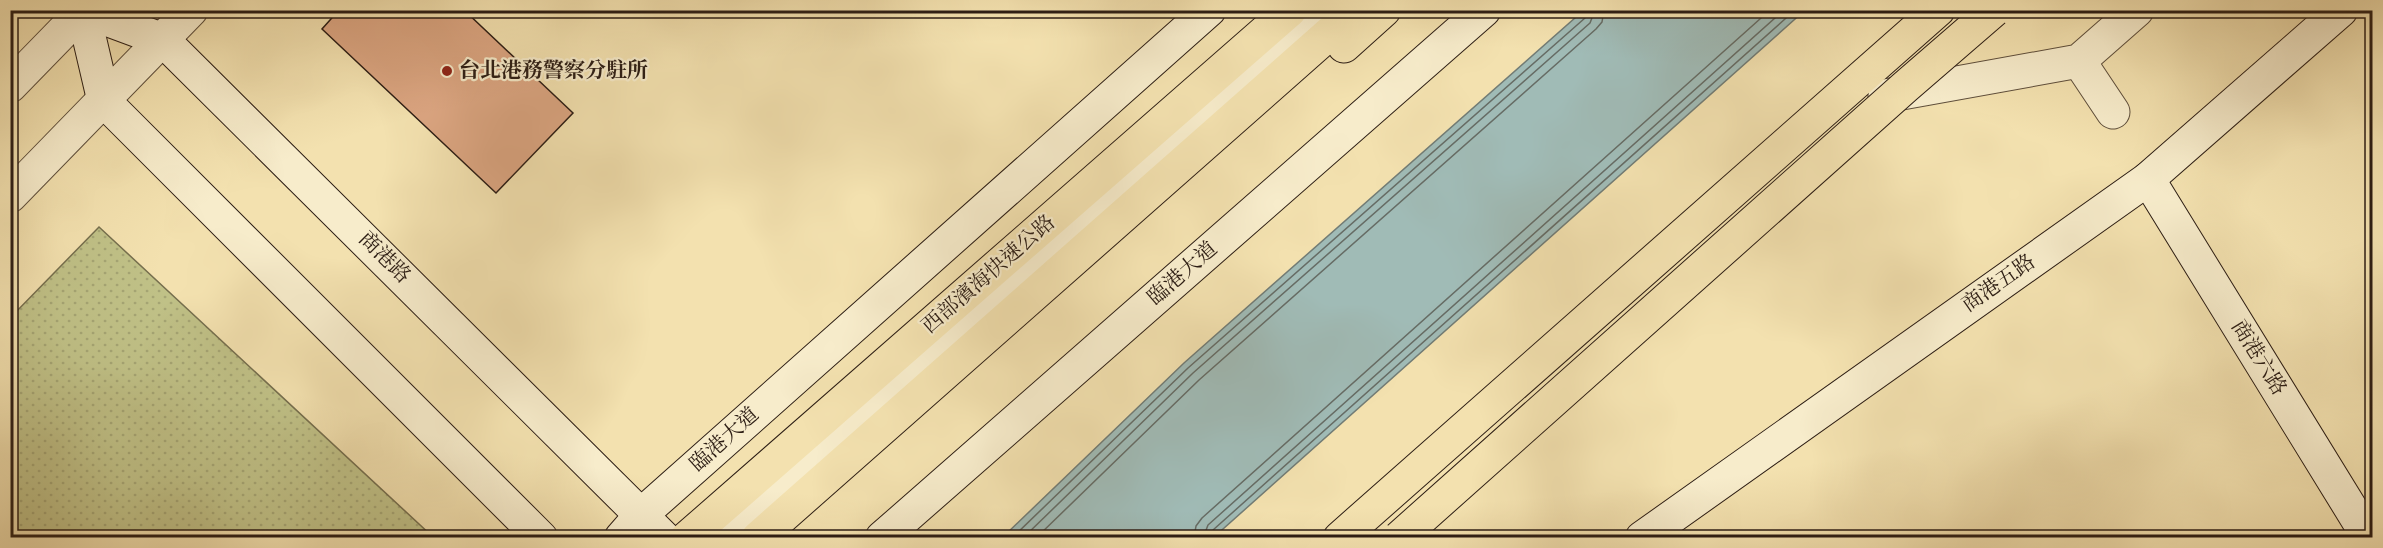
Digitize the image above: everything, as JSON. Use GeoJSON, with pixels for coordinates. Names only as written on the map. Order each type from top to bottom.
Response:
{"type":"FeatureCollection","features":[{"type":"Feature","properties":{"kind":"highway","name":"西部濱海快速公路"},"geometry":{"type":"LineString","coordinates":[[687,537],[1290,10]]}},
{"type":"Feature","properties":{"kind":"highway"},"geometry":{"type":"LineString","coordinates":[[758,537],[1356,10]]}},
{"type":"Feature","properties":{"kind":"highway"},"geometry":{"type":"LineString","coordinates":[[787,537],[1384,10]]}},
{"type":"Feature","properties":{"kind":"highway"},"geometry":{"type":"LineString","coordinates":[[1340,537],[1938,10]]}},
{"type":"Feature","properties":{"kind":"highway"},"geometry":{"type":"LineString","coordinates":[[1399,537],[1994,10]]}},
{"type":"Feature","properties":{"kind":"street"},"geometry":{"type":"LineString","coordinates":[[10,196],[191,10]]}},
{"type":"Feature","properties":{"kind":"street","name":"臨港大道"},"geometry":{"type":"LineString","coordinates":[[632,526],[1209,10]]}},
{"type":"Feature","properties":{"kind":"street"},"geometry":{"type":"LineString","coordinates":[[713,537],[1317,10]]}},
{"type":"Feature","properties":{"kind":"street","name":"臨港大道"},"geometry":{"type":"LineString","coordinates":[[882,537],[1484,10]]}},
{"type":"Feature","properties":{"kind":"street"},"geometry":{"type":"LineString","coordinates":[[1451,475],[1877,97],[2079,61],[2137,10]]}},
{"type":"Feature","properties":{"kind":"street","name":"商港五路"},"geometry":{"type":"LineString","coordinates":[[1642,537],[2148,179],[2341,10]]}},
{"type":"Feature","properties":{"kind":"street"},"geometry":{"type":"LineString","coordinates":[[10,86],[83,11]]}},
{"type":"Feature","properties":{"kind":"street"},"geometry":{"type":"LineString","coordinates":[[83,11],[104,100],[541,537]]}},
{"type":"Feature","properties":{"kind":"street","name":"商港路"},"geometry":{"type":"LineString","coordinates":[[83,11],[163,40],[632,526],[664,537]]}},
{"type":"Feature","properties":{"kind":"street"},"geometry":{"type":"LineString","coordinates":[[2079,61],[2113,111]]}},
{"type":"Feature","properties":{"kind":"street","name":"商港六路"},"geometry":{"type":"LineString","coordinates":[[2148,179],[2369,537]]}},
{"type":"Feature","properties":{"kind":"green space"},"geometry":{"type":"Polygon","coordinates":[[[99,227],[433,537],[11,537],[11,317],[99,227]]]}},
{"type":"Feature","properties":{"kind":"water"},"geometry":{"type":"Polygon","coordinates":[[[1584,10],[1804,11],[1214,537],[1003,537],[1184,363],[1584,10]]]}},
{"type":"Feature","properties":{"kind":"building","name":"台北港務警察分駐所"},"geometry":{"type":"Polygon","coordinates":[[[339,10],[464,10],[573,113],[496,193],[322,29],[339,10]]]}},
{"type":"Feature","properties":{"kind":"place","name":"台北港務警察分駐所"},"geometry":{"type":"Point","coordinates":[447,71]}}]}
